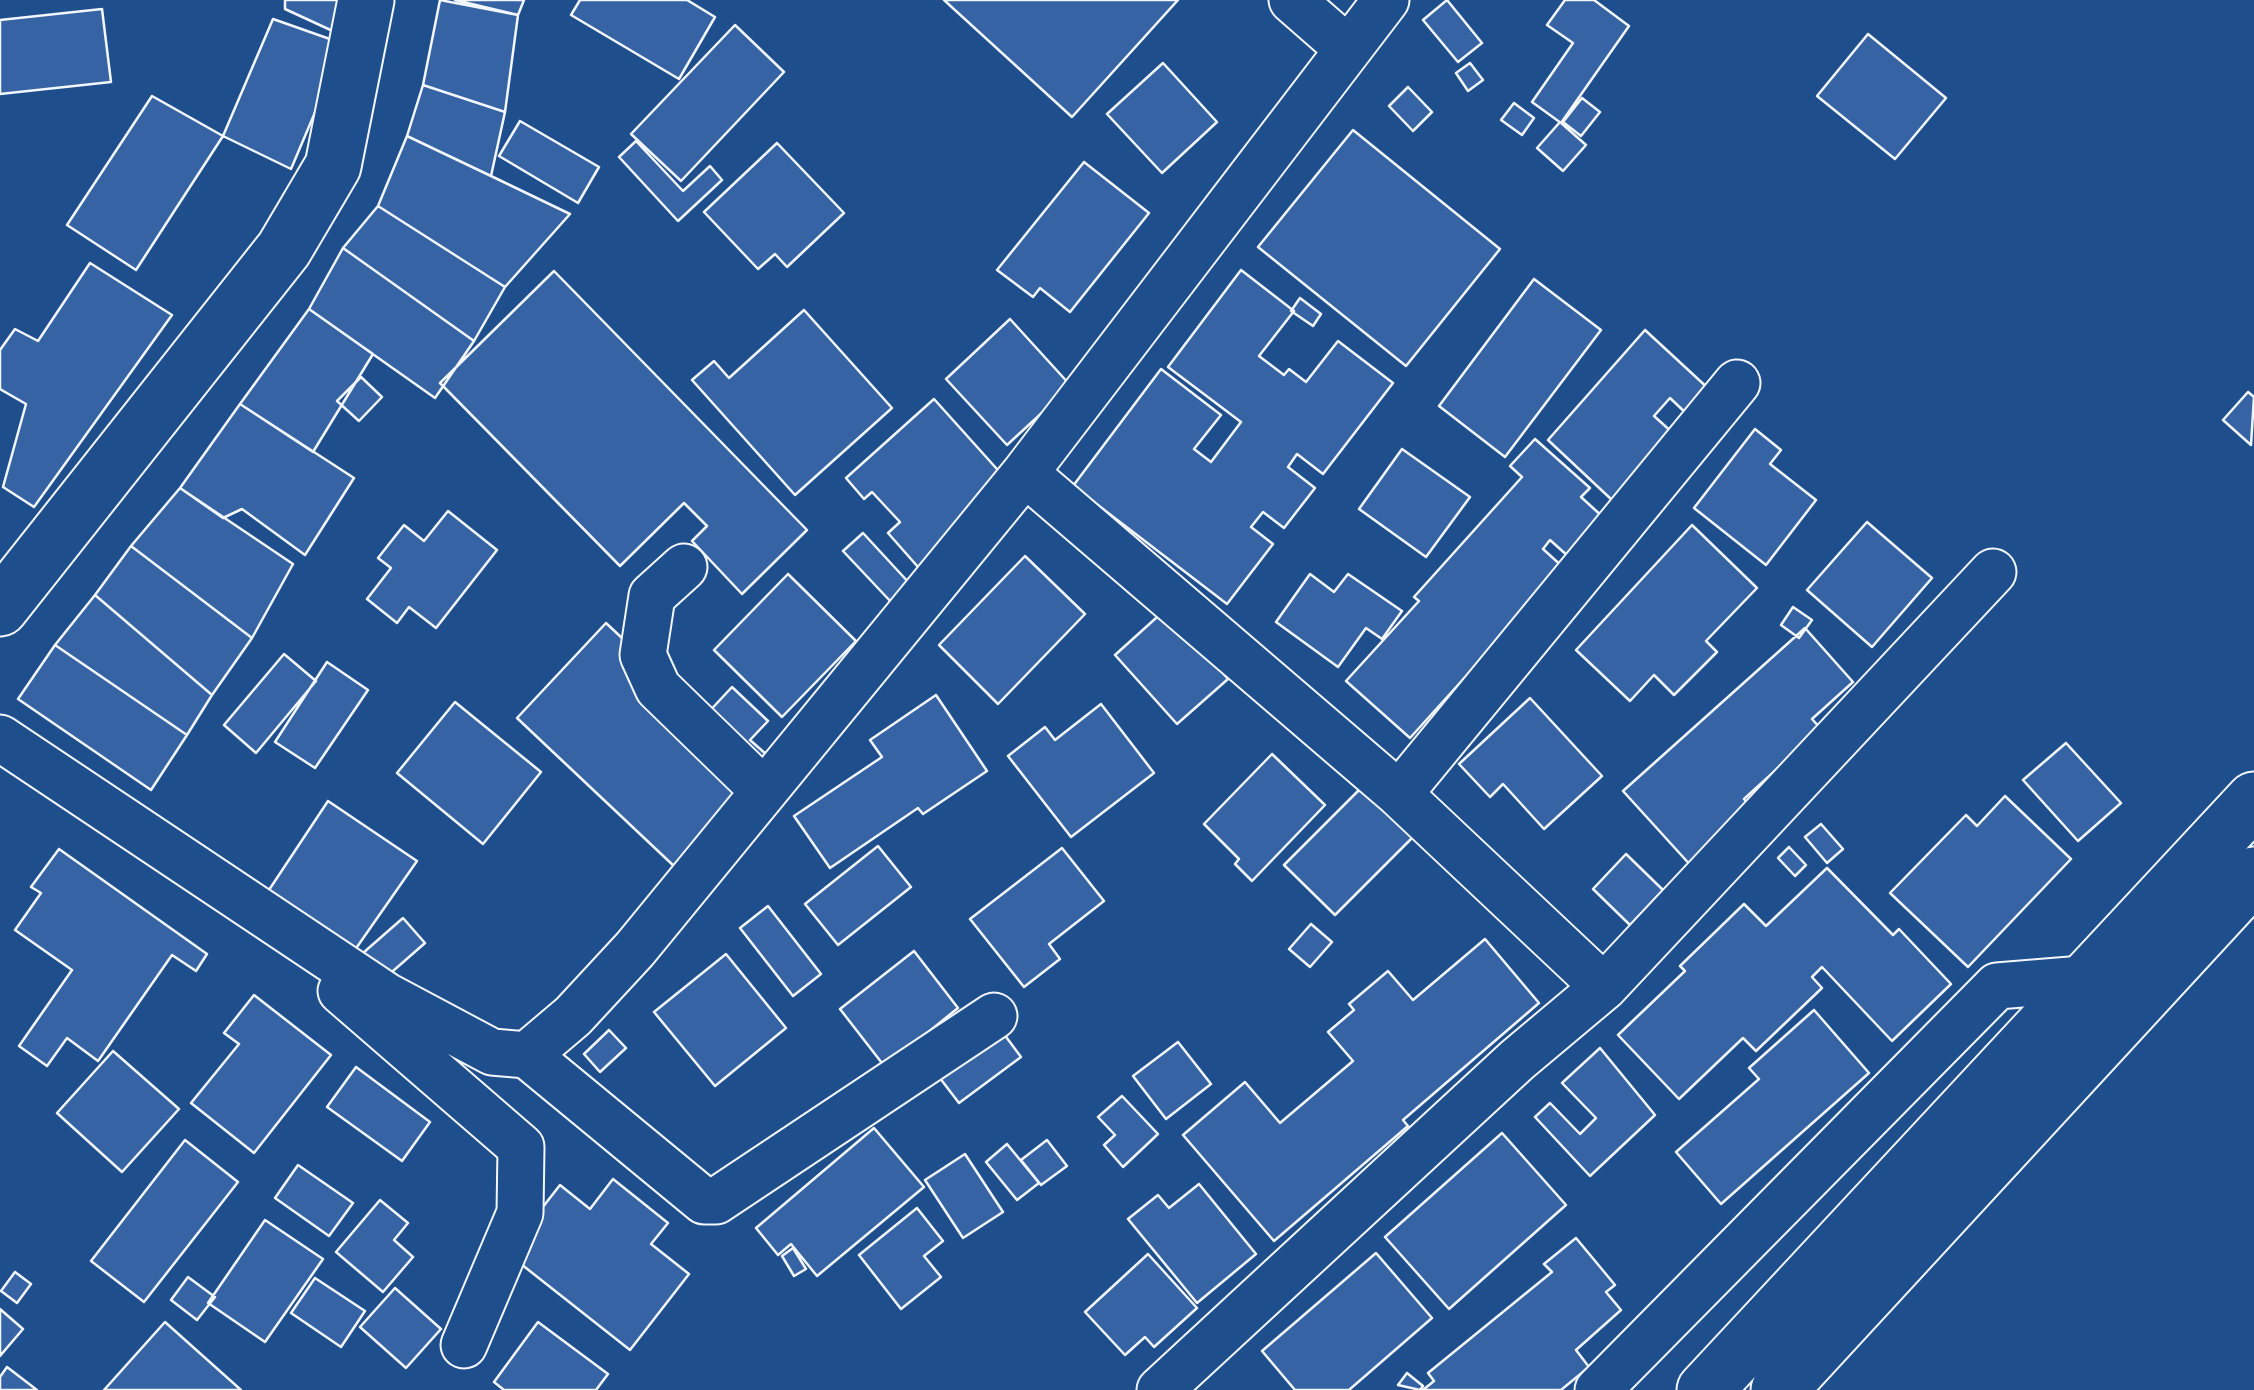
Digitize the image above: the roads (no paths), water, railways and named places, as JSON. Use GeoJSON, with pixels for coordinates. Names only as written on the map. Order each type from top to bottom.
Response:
{"type":"FeatureCollection","features":[{"type":"Feature","properties":{"kind":"main road"},"geometry":{"type":"LineString","coordinates":[[0,608],[284,248],[333,166],[366,0]]}},
{"type":"Feature","properties":{"kind":"main road"},"geometry":{"type":"LineString","coordinates":[[1705,1390],[2254,800]]}},
{"type":"Feature","properties":{"kind":"main road"},"geometry":{"type":"LineString","coordinates":[[1779,1390],[2254,876]]}},
{"type":"Feature","properties":{"kind":"street"},"geometry":{"type":"LineString","coordinates":[[1292,0],[1348,49]]}},
{"type":"Feature","properties":{"kind":"street"},"geometry":{"type":"LineString","coordinates":[[527,1055],[574,1016],[636,949],[1024,473],[1386,0]]}},
{"type":"Feature","properties":{"kind":"street"},"geometry":{"type":"LineString","coordinates":[[1398,794],[1737,383]]}},
{"type":"Feature","properties":{"kind":"street"},"geometry":{"type":"LineString","coordinates":[[1024,473],[1398,794],[1604,987]]}},
{"type":"Feature","properties":{"kind":"street"},"geometry":{"type":"LineString","coordinates":[[684,568],[652,596],[643,656],[658,688],[764,791]]}},
{"type":"Feature","properties":{"kind":"street"},"geometry":{"type":"LineString","coordinates":[[1160,1390],[1206,1375],[1517,1060],[1604,987],[1993,572]]}},
{"type":"Feature","properties":{"kind":"street"},"geometry":{"type":"LineString","coordinates":[[0,738],[384,995],[492,1052],[527,1055],[695,1195],[716,1202],[994,1016]]}},
{"type":"Feature","properties":{"kind":"street"},"geometry":{"type":"LineString","coordinates":[[263,914],[356,1006],[520,1147],[520,1213],[464,1345]]}},
{"type":"Feature","properties":{"kind":"street"},"geometry":{"type":"LineString","coordinates":[[1598,1390],[1998,986],[2084,979]]}}]}
